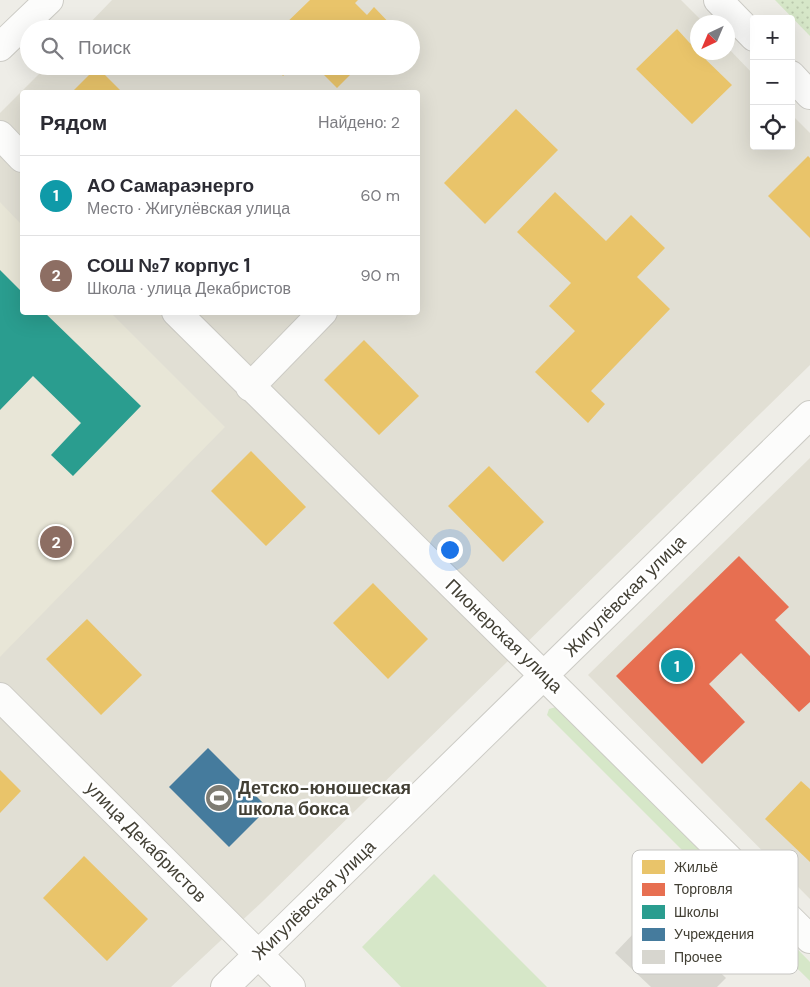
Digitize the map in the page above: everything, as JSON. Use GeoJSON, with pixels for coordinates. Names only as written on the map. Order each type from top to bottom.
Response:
{"type":"FeatureCollection","features":[{"type":"Feature","properties":{"kind":"street"},"geometry":{"type":"LineString","coordinates":[[29,20],[49,0]]}},
{"type":"Feature","properties":{"kind":"street"},"geometry":{"type":"LineString","coordinates":[[718,0],[750,33]]}},
{"type":"Feature","properties":{"kind":"street"},"geometry":{"type":"LineString","coordinates":[[0,48],[20,28]]}},
{"type":"Feature","properties":{"kind":"street"},"geometry":{"type":"LineString","coordinates":[[795,80],[810,95]]}},
{"type":"Feature","properties":{"kind":"street"},"geometry":{"type":"LineString","coordinates":[[0,135],[20,156]]}},
{"type":"Feature","properties":{"kind":"street","name":"Пионерская улица"},"geometry":{"type":"LineString","coordinates":[[179,315],[720,850]]}},
{"type":"Feature","properties":{"kind":"street"},"geometry":{"type":"LineString","coordinates":[[250,387],[320,315]]}},
{"type":"Feature","properties":{"kind":"street","name":"Жигулёвская улица"},"geometry":{"type":"LineString","coordinates":[[225,987],[810,415]]}},
{"type":"Feature","properties":{"kind":"street","name":"улица Декабристов"},"geometry":{"type":"LineString","coordinates":[[0,697],[291,987]]}},
{"type":"Feature","properties":{"kind":"street","name":"Пионерская улица"},"geometry":{"type":"LineString","coordinates":[[798,927],[810,939]]}},
{"type":"Feature","properties":{"kind":"shaded area"},"geometry":{"type":"Polygon","coordinates":[[[112,0],[681,0],[696,15],[690,15],[690,60],[735,60],[735,55],[750,71],[750,150],[795,150],[795,118],[810,133],[810,365],[263,901],[171,987],[0,987],[0,113],[20,93],[20,315],[420,315],[420,90],[23,90],[38,75],[420,75],[420,20],[93,20],[112,0]]]}},
{"type":"Feature","properties":{"kind":"shaded area"},"geometry":{"type":"Polygon","coordinates":[[[0,202],[20,223],[20,315],[113,315],[225,427],[0,657],[0,202]]]}},
{"type":"Feature","properties":{"kind":"shaded area"},"geometry":{"type":"Polygon","coordinates":[[[810,458],[810,899],[798,887],[798,850],[761,850],[588,675],[810,458]]]}},
{"type":"Feature","properties":{"kind":"green space"},"geometry":{"type":"Polygon","coordinates":[[[775,0],[810,0],[810,36],[795,21],[795,15],[790,15],[775,0]]]}},
{"type":"Feature","properties":{"kind":"green space"},"geometry":{"type":"Polygon","coordinates":[[[556,707],[699,850],[682,850],[547,715],[549,709],[556,707]]]}},
{"type":"Feature","properties":{"kind":"green space"},"geometry":{"type":"Polygon","coordinates":[[[434,874],[547,987],[401,987],[362,947],[434,874]]]}},
{"type":"Feature","properties":{"kind":"green space"},"geometry":{"type":"Polygon","coordinates":[[[798,950],[810,962],[810,981],[798,969],[798,950]]]}},
{"type":"Feature","properties":{"kind":"building: Жильё"},"geometry":{"type":"Polygon","coordinates":[[[310,0],[358,0],[355,3],[367,15],[374,7],[386,20],[289,20],[310,0]]]}},
{"type":"Feature","properties":{"kind":"building: Жильё"},"geometry":{"type":"Polygon","coordinates":[[[677,29],[690,43],[690,60],[706,60],[732,85],[692,124],[636,69],[677,29]]]}},
{"type":"Feature","properties":{"kind":"building: Жильё"},"geometry":{"type":"Polygon","coordinates":[[[89,75],[105,75],[120,90],[74,90],[89,75]]]}},
{"type":"Feature","properties":{"kind":"building: Жильё"},"geometry":{"type":"Polygon","coordinates":[[[324,75],[350,75],[337,88],[324,75]]]}},
{"type":"Feature","properties":{"kind":"building: Жильё"},"geometry":{"type":"Polygon","coordinates":[[[516,109],[558,150],[485,224],[444,183],[516,109]]]}},
{"type":"Feature","properties":{"kind":"building: Жильё"},"geometry":{"type":"Polygon","coordinates":[[[808,156],[810,158],[810,238],[768,196],[808,156]]]}},
{"type":"Feature","properties":{"kind":"building: Жильё"},"geometry":{"type":"Polygon","coordinates":[[[555,192],[606,241],[631,215],[665,248],[637,277],[670,309],[591,391],[605,404],[588,423],[535,372],[575,331],[549,306],[571,283],[517,232],[555,192]]]}},
{"type":"Feature","properties":{"kind":"building: Жильё"},"geometry":{"type":"Polygon","coordinates":[[[364,340],[419,396],[379,435],[324,380],[364,340]]]}},
{"type":"Feature","properties":{"kind":"building: Жильё"},"geometry":{"type":"Polygon","coordinates":[[[251,451],[306,507],[266,546],[211,491],[251,451]]]}},
{"type":"Feature","properties":{"kind":"building: Жильё"},"geometry":{"type":"Polygon","coordinates":[[[489,466],[544,522],[503,562],[448,506],[489,466]]]}},
{"type":"Feature","properties":{"kind":"building: Жильё"},"geometry":{"type":"Polygon","coordinates":[[[373,583],[428,639],[388,679],[333,623],[373,583]]]}},
{"type":"Feature","properties":{"kind":"building: Жильё"},"geometry":{"type":"Polygon","coordinates":[[[87,619],[142,675],[101,715],[46,659],[87,619]]]}},
{"type":"Feature","properties":{"kind":"building: Жильё"},"geometry":{"type":"Polygon","coordinates":[[[0,770],[21,791],[0,813],[0,770]]]}},
{"type":"Feature","properties":{"kind":"building: Жильё"},"geometry":{"type":"Polygon","coordinates":[[[801,781],[810,789],[810,862],[798,850],[765,819],[801,781]]]}},
{"type":"Feature","properties":{"kind":"building: Жильё"},"geometry":{"type":"Polygon","coordinates":[[[84,856],[148,919],[107,961],[43,898],[84,856]]]}},
{"type":"Feature","properties":{"kind":"building: Торговля"},"geometry":{"type":"Polygon","coordinates":[[[739,556],[789,607],[775,620],[810,656],[810,702],[799,712],[741,653],[709,684],[745,722],[702,764],[616,676],[739,556]]]}},
{"type":"Feature","properties":{"kind":"building: Школы"},"geometry":{"type":"Polygon","coordinates":[[[0,270],[20,290],[20,315],[47,315],[141,406],[73,476],[51,455],[81,423],[33,376],[0,410],[0,270]]]}},
{"type":"Feature","properties":{"kind":"building: Учреждения","name":"Детско-юношеская школа бокса"},"geometry":{"type":"Polygon","coordinates":[[[208,748],[268,808],[229,847],[169,787],[208,748]]]}},
{"type":"Feature","properties":{"kind":"building: Прочее"},"geometry":{"type":"Polygon","coordinates":[[[632,935],[632,969],[615,953],[632,935]]]}},
{"type":"Feature","properties":{"kind":"building: Прочее"},"geometry":{"type":"Polygon","coordinates":[[[637,974],[722,974],[726,978],[717,987],[651,987],[637,974]]]}},
{"type":"Feature","properties":{"kind":"place","name":"СОШ №7 корпус 1"},"geometry":{"type":"Point","coordinates":[56,542]}},
{"type":"Feature","properties":{"kind":"place","name":"АО Самараэнерго"},"geometry":{"type":"Point","coordinates":[677,666]}},
{"type":"Feature","properties":{"kind":"place","name":"Детско-юношеская школа бокса"},"geometry":{"type":"Point","coordinates":[219,798]}}]}
